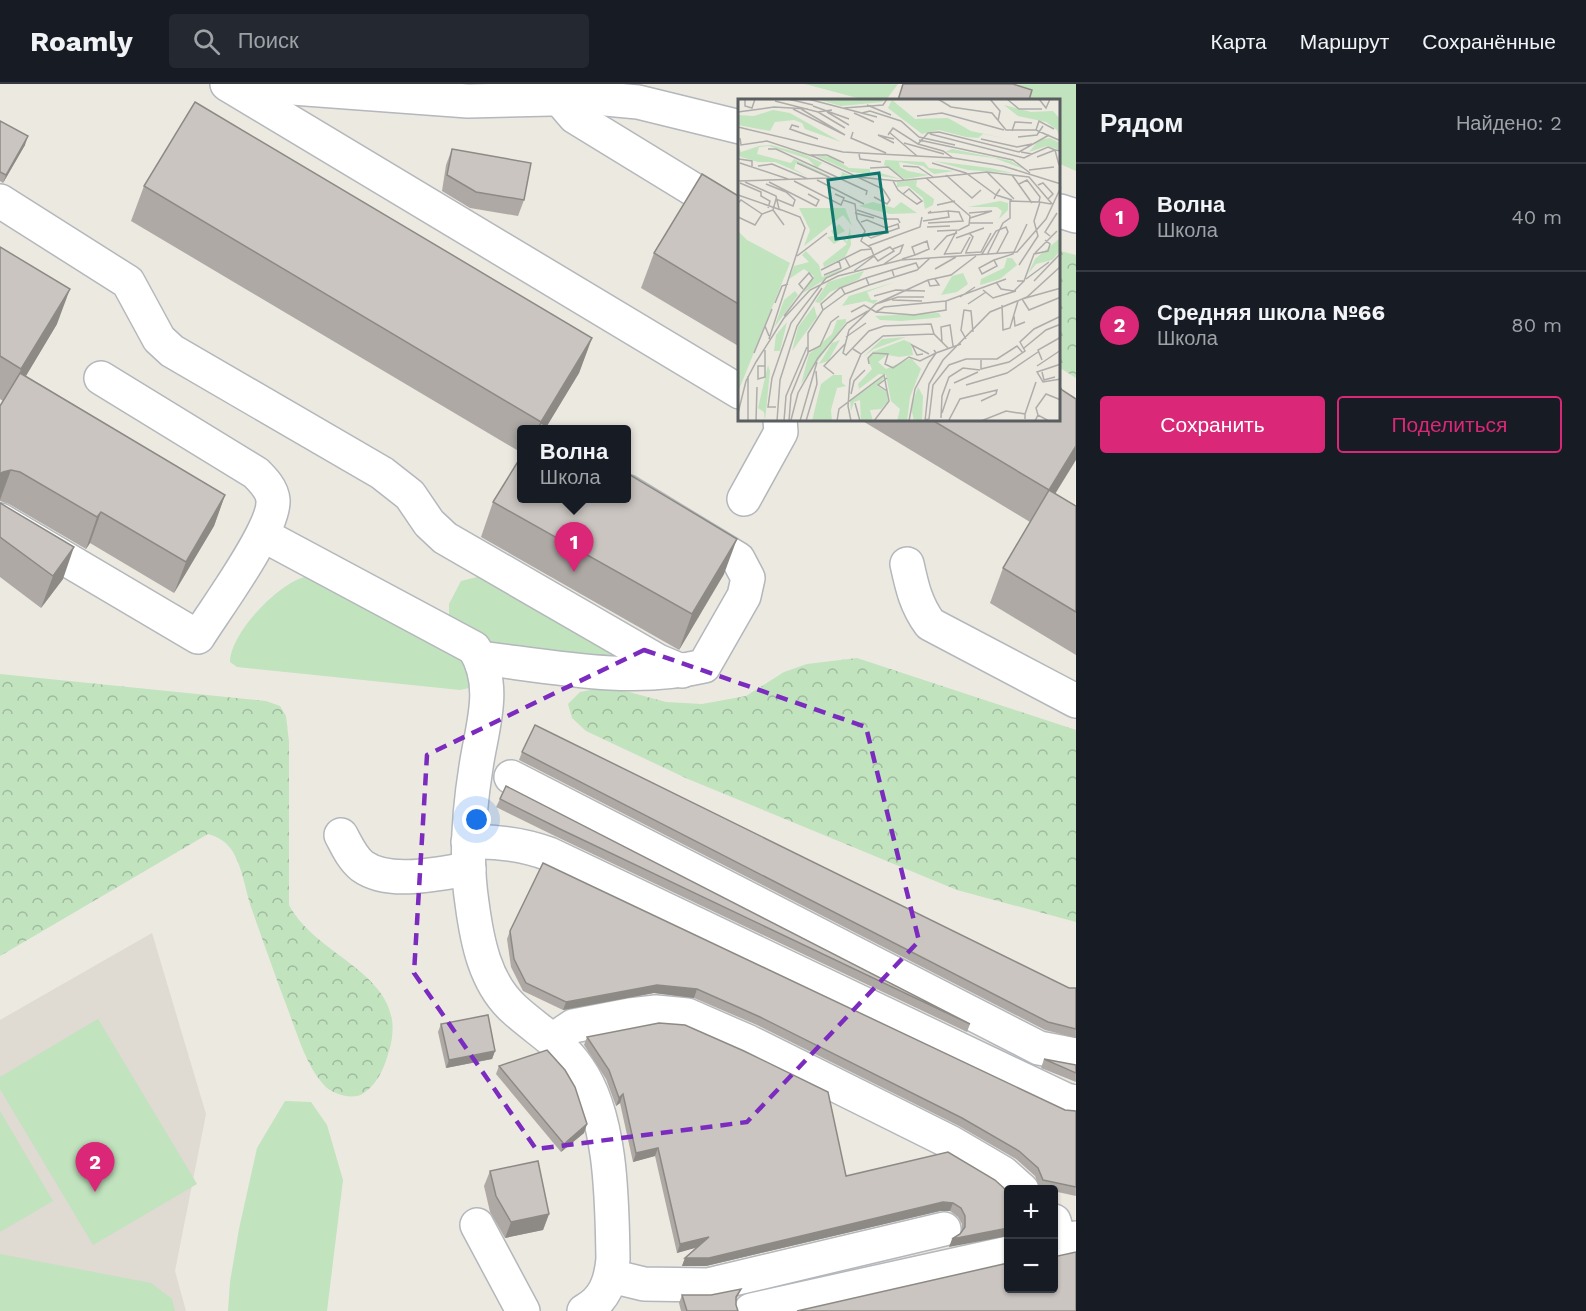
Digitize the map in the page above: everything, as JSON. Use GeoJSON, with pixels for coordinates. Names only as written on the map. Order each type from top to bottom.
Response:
{"type":"FeatureCollection","features":[{"type":"Feature","properties":{"kind":"street"},"geometry":{"type":"LineString","coordinates":[[229,84],[468,101],[552,91],[638,102],[738,127]]}},
{"type":"Feature","properties":{"kind":"street"},"geometry":{"type":"LineString","coordinates":[[229,84],[738,391]]}},
{"type":"Feature","properties":{"kind":"street"},"geometry":{"type":"LineString","coordinates":[[552,91],[575,117],[738,217]]}},
{"type":"Feature","properties":{"kind":"street"},"geometry":{"type":"LineString","coordinates":[[0,201],[128,282],[159,339],[172,351],[382,473],[410,495],[429,523],[445,538],[658,661],[682,671]]}},
{"type":"Feature","properties":{"kind":"street"},"geometry":{"type":"LineString","coordinates":[[1061,212],[1076,216]]}},
{"type":"Feature","properties":{"kind":"street"},"geometry":{"type":"LineString","coordinates":[[0,520],[198,637],[263,534],[272,515],[273,498],[256,473],[101,378]]}},
{"type":"Feature","properties":{"kind":"street"},"geometry":{"type":"LineString","coordinates":[[744,499],[781,432],[780,422]]}},
{"type":"Feature","properties":{"kind":"street"},"geometry":{"type":"LineString","coordinates":[[481,658],[607,672],[682,671],[704,666],[744,596],[748,578],[738,559],[631,493]]}},
{"type":"Feature","properties":{"kind":"street"},"geometry":{"type":"LineString","coordinates":[[263,534],[474,648],[481,658],[488,706],[476,766],[469,855],[472,902],[482,956],[498,992],[515,1010],[554,1039],[579,1069],[593,1100],[606,1146],[613,1236],[598,1301]]}},
{"type":"Feature","properties":{"kind":"street"},"geometry":{"type":"LineString","coordinates":[[907,564],[916,601],[930,624],[1076,701]]}},
{"type":"Feature","properties":{"kind":"street"},"geometry":{"type":"LineString","coordinates":[[511,777],[1039,1048],[1076,1055]]}},
{"type":"Feature","properties":{"kind":"street"},"geometry":{"type":"LineString","coordinates":[[341,835],[352,856],[363,866],[376,872],[400,876],[469,855],[492,841],[526,846],[549,854],[1066,1100],[1076,1102]]}},
{"type":"Feature","properties":{"kind":"street"},"geometry":{"type":"LineString","coordinates":[[554,1039],[573,1026],[630,1015],[656,1012],[687,1015],[749,1042],[950,1142],[1003,1173],[1016,1185]]}},
{"type":"Feature","properties":{"kind":"street"},"geometry":{"type":"LineString","coordinates":[[477,1225],[523,1311]]}},
{"type":"Feature","properties":{"kind":"street"},"geometry":{"type":"LineString","coordinates":[[598,1301],[644,1284],[708,1285],[944,1229]]}},
{"type":"Feature","properties":{"kind":"street"},"geometry":{"type":"LineString","coordinates":[[751,1310],[1004,1253]]}},
{"type":"Feature","properties":{"kind":"highlighted area"},"geometry":{"type":"Polygon","coordinates":[[[644,650],[866,727],[919,941],[747,1122],[536,1149],[414,973],[427,755],[644,650]]]}},
{"type":"Feature","properties":{"kind":"shaded area"},"geometry":{"type":"Polygon","coordinates":[[[152,933],[206,1114],[175,1271],[186,1311],[0,1311],[0,1020],[152,933]]]}},
{"type":"Feature","properties":{"kind":"green space"},"geometry":{"type":"Polygon","coordinates":[[[805,84],[898,84],[887,99],[861,99],[805,84]]]}},
{"type":"Feature","properties":{"kind":"green space"},"geometry":{"type":"Polygon","coordinates":[[[992,84],[1076,84],[1076,171],[1061,164],[1061,99],[1032,99],[1027,95],[992,84]]]}},
{"type":"Feature","properties":{"kind":"green space"},"geometry":{"type":"Polygon","coordinates":[[[1061,251],[1076,255],[1076,378],[1061,369],[1061,251]]]}},
{"type":"Feature","properties":{"kind":"green space"},"geometry":{"type":"Polygon","coordinates":[[[308,576],[465,660],[471,681],[469,688],[460,690],[237,667],[230,662],[238,637],[258,610],[284,587],[308,576]]]}},
{"type":"Feature","properties":{"kind":"green space"},"geometry":{"type":"Polygon","coordinates":[[[481,576],[627,661],[493,645],[449,616],[449,604],[461,581],[481,576]]]}},
{"type":"Feature","properties":{"kind":"green space"},"geometry":{"type":"Polygon","coordinates":[[[857,658],[1076,730],[1076,922],[957,890],[688,779],[586,731],[572,718],[568,704],[580,692],[601,688],[629,692],[666,702],[702,704],[746,696],[784,672],[807,664],[857,658]]]}},
{"type":"Feature","properties":{"kind":"green space"},"geometry":{"type":"Polygon","coordinates":[[[0,674],[266,701],[280,706],[286,716],[289,742],[289,905],[303,924],[375,986],[387,1004],[392,1025],[385,1063],[369,1089],[354,1096],[337,1093],[323,1084],[307,1060],[250,904],[236,858],[231,848],[212,835],[208,834],[0,956],[0,674]]]}},
{"type":"Feature","properties":{"kind":"green space"},"geometry":{"type":"Polygon","coordinates":[[[98,1019],[197,1184],[93,1245],[0,1089],[0,1077],[98,1019]]]}},
{"type":"Feature","properties":{"kind":"green space"},"geometry":{"type":"Polygon","coordinates":[[[285,1101],[311,1102],[327,1125],[343,1180],[327,1311],[228,1311],[230,1282],[239,1229],[257,1148],[285,1101]]]}},
{"type":"Feature","properties":{"kind":"green space"},"geometry":{"type":"Polygon","coordinates":[[[0,1111],[53,1201],[0,1232],[0,1111]]]}},
{"type":"Feature","properties":{"kind":"green space"},"geometry":{"type":"Polygon","coordinates":[[[0,1254],[151,1283],[172,1299],[175,1311],[0,1311],[0,1254]]]}},
{"type":"Feature","properties":{"kind":"building"},"geometry":{"type":"Polygon","coordinates":[[[903,84],[1013,84],[1032,90],[1029,99],[898,99],[903,84]]]}},
{"type":"Feature","properties":{"kind":"building"},"geometry":{"type":"Polygon","coordinates":[[[195,102],[592,338],[541,422],[144,186],[195,102]]]}},
{"type":"Feature","properties":{"kind":"building"},"geometry":{"type":"Polygon","coordinates":[[[0,121],[28,136],[6,175],[0,172],[0,121]]]}},
{"type":"Feature","properties":{"kind":"building"},"geometry":{"type":"Polygon","coordinates":[[[452,149],[531,163],[524,200],[476,192],[447,175],[452,149]]]}},
{"type":"Feature","properties":{"kind":"building"},"geometry":{"type":"Polygon","coordinates":[[[702,174],[738,196],[738,304],[654,253],[702,174]]]}},
{"type":"Feature","properties":{"kind":"building"},"geometry":{"type":"Polygon","coordinates":[[[0,247],[70,289],[21,369],[0,356],[0,247]]]}},
{"type":"Feature","properties":{"kind":"building"},"geometry":{"type":"Polygon","coordinates":[[[20,373],[225,495],[186,562],[101,512],[97,517],[20,472],[11,470],[0,474],[0,406],[20,373]]]}},
{"type":"Feature","properties":{"kind":"building"},"geometry":{"type":"Polygon","coordinates":[[[1061,389],[1076,399],[1076,446],[1049,490],[935,422],[1061,422],[1061,389]]]}},
{"type":"Feature","properties":{"kind":"building"},"geometry":{"type":"Polygon","coordinates":[[[517,463],[517,503],[631,503],[631,475],[737,539],[692,614],[493,502],[517,463]]]}},
{"type":"Feature","properties":{"kind":"building"},"geometry":{"type":"Polygon","coordinates":[[[1049,490],[1076,506],[1076,612],[1003,568],[1049,490]]]}},
{"type":"Feature","properties":{"kind":"building"},"geometry":{"type":"Polygon","coordinates":[[[0,503],[74,547],[53,576],[0,537],[0,503]]]}},
{"type":"Feature","properties":{"kind":"building"},"geometry":{"type":"Polygon","coordinates":[[[535,725],[1069,988],[1076,988],[1076,1029],[1048,1022],[522,752],[535,725]]]}},
{"type":"Feature","properties":{"kind":"building"},"geometry":{"type":"Polygon","coordinates":[[[506,786],[970,1024],[500,799],[506,786]]]}},
{"type":"Feature","properties":{"kind":"building"},"geometry":{"type":"Polygon","coordinates":[[[543,863],[1065,1110],[1076,1111],[1076,1187],[1043,1180],[1038,1168],[1019,1151],[962,1118],[760,1017],[697,989],[657,985],[566,1002],[526,983],[514,959],[510,931],[543,863]]]}},
{"type":"Feature","properties":{"kind":"building"},"geometry":{"type":"Polygon","coordinates":[[[488,1015],[495,1051],[449,1060],[441,1024],[488,1015]]]}},
{"type":"Feature","properties":{"kind":"building"},"geometry":{"type":"Polygon","coordinates":[[[659,1023],[685,1025],[744,1051],[828,1092],[846,1176],[948,1152],[995,1180],[1004,1188],[1004,1229],[952,1239],[965,1227],[965,1216],[961,1208],[953,1203],[943,1202],[709,1258],[685,1258],[709,1237],[680,1244],[658,1148],[636,1153],[623,1094],[619,1098],[609,1070],[587,1037],[659,1023]]]}},
{"type":"Feature","properties":{"kind":"building"},"geometry":{"type":"Polygon","coordinates":[[[547,1050],[565,1070],[575,1087],[587,1124],[564,1144],[499,1066],[547,1050]]]}},
{"type":"Feature","properties":{"kind":"building"},"geometry":{"type":"Polygon","coordinates":[[[1044,1059],[1076,1065],[1076,1073],[1044,1059]]]}},
{"type":"Feature","properties":{"kind":"building"},"geometry":{"type":"Polygon","coordinates":[[[538,1161],[549,1214],[511,1222],[496,1196],[490,1171],[538,1161]]]}},
{"type":"Feature","properties":{"kind":"building"},"geometry":{"type":"Polygon","coordinates":[[[1076,1252],[1076,1311],[797,1311],[1004,1264],[1004,1293],[1058,1293],[1058,1256],[1076,1252]]]}},
{"type":"Feature","properties":{"kind":"building"},"geometry":{"type":"Polygon","coordinates":[[[741,1289],[736,1297],[738,1311],[687,1311],[682,1295],[711,1295],[741,1289]]]}},
{"type":"Feature","properties":{"kind":"place","name":"Волна"},"geometry":{"type":"Point","coordinates":[574,572]}},
{"type":"Feature","properties":{"kind":"place","name":"Средняя школа №66"},"geometry":{"type":"Point","coordinates":[95,1192]}}]}
